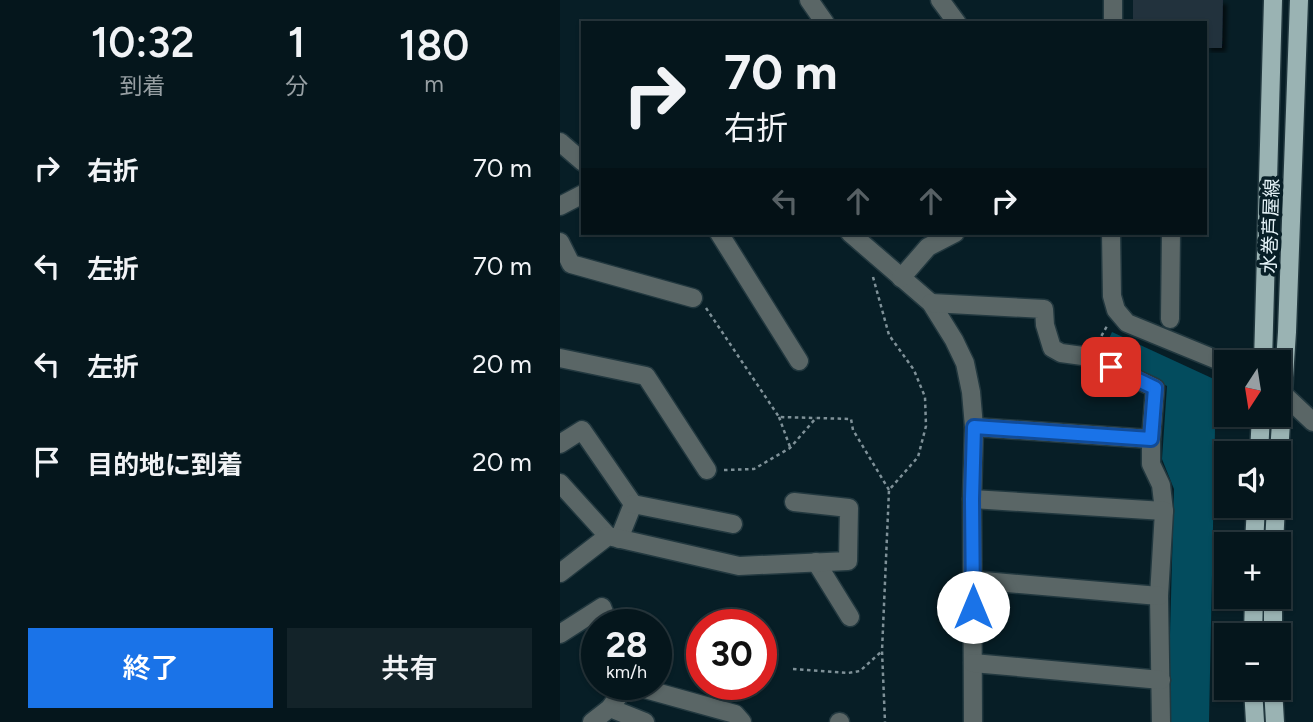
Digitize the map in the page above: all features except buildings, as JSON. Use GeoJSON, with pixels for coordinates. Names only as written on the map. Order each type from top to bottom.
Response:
{"type":"FeatureCollection","features":[{"type":"Feature","properties":{"kind":"main road","name":"水巻芦屋線"},"geometry":{"type":"LineString","coordinates":[[1264,350],[1273,0]]}},
{"type":"Feature","properties":{"kind":"main road","name":"水巻芦屋線"},"geometry":{"type":"LineString","coordinates":[[1285,350],[1299,0]]}},
{"type":"Feature","properties":{"kind":"main road"},"geometry":{"type":"LineString","coordinates":[[1254,700],[1255,722]]}},
{"type":"Feature","properties":{"kind":"main road"},"geometry":{"type":"LineString","coordinates":[[1274,700],[1275,722]]}},
{"type":"Feature","properties":{"kind":"street"},"geometry":{"type":"LineString","coordinates":[[809,0],[824,21]]}},
{"type":"Feature","properties":{"kind":"street"},"geometry":{"type":"LineString","coordinates":[[940,0],[956,21]]}},
{"type":"Feature","properties":{"kind":"street"},"geometry":{"type":"LineString","coordinates":[[1112,21],[1113,0]]}},
{"type":"Feature","properties":{"kind":"street"},"geometry":{"type":"LineString","coordinates":[[560,142],[581,160]]}},
{"type":"Feature","properties":{"kind":"street"},"geometry":{"type":"LineString","coordinates":[[560,206],[581,195]]}},
{"type":"Feature","properties":{"kind":"street"},"geometry":{"type":"LineString","coordinates":[[720,235],[799,361]]}},
{"type":"Feature","properties":{"kind":"street"},"geometry":{"type":"LineString","coordinates":[[852,235],[931,303],[965,363],[974,427],[973,722]]}},
{"type":"Feature","properties":{"kind":"street"},"geometry":{"type":"LineString","coordinates":[[901,278],[928,247],[952,235]]}},
{"type":"Feature","properties":{"kind":"street"},"geometry":{"type":"LineString","coordinates":[[1111,235],[1112,296],[1116,310],[1127,323],[1214,359]]}},
{"type":"Feature","properties":{"kind":"street"},"geometry":{"type":"LineString","coordinates":[[1170,319],[1171,235]]}},
{"type":"Feature","properties":{"kind":"street"},"geometry":{"type":"LineString","coordinates":[[560,242],[571,264],[693,298]]}},
{"type":"Feature","properties":{"kind":"street"},"geometry":{"type":"LineString","coordinates":[[931,303],[1044,309],[1045,325],[1052,348],[1061,353],[1090,357],[1155,388],[1151,464],[1161,485],[1164,511],[1159,596],[1160,722]]}},
{"type":"Feature","properties":{"kind":"street"},"geometry":{"type":"LineString","coordinates":[[560,358],[646,376],[707,470]]}},
{"type":"Feature","properties":{"kind":"street"},"geometry":{"type":"LineString","coordinates":[[1292,401],[1313,422]]}},
{"type":"Feature","properties":{"kind":"street"},"geometry":{"type":"LineString","coordinates":[[974,427],[1151,439]]}},
{"type":"Feature","properties":{"kind":"street"},"geometry":{"type":"LineString","coordinates":[[560,444],[582,430],[633,504],[733,524]]}},
{"type":"Feature","properties":{"kind":"street"},"geometry":{"type":"LineString","coordinates":[[560,483],[614,537],[739,566],[848,561],[849,508],[794,502]]}},
{"type":"Feature","properties":{"kind":"street"},"geometry":{"type":"LineString","coordinates":[[972,499],[1164,511]]}},
{"type":"Feature","properties":{"kind":"street"},"geometry":{"type":"LineString","coordinates":[[560,573],[614,537],[633,504]]}},
{"type":"Feature","properties":{"kind":"street"},"geometry":{"type":"LineString","coordinates":[[816,562],[850,617]]}},
{"type":"Feature","properties":{"kind":"street"},"geometry":{"type":"LineString","coordinates":[[972,579],[1159,596]]}},
{"type":"Feature","properties":{"kind":"street"},"geometry":{"type":"LineString","coordinates":[[560,634],[581,620]]}},
{"type":"Feature","properties":{"kind":"street"},"geometry":{"type":"LineString","coordinates":[[973,663],[1161,680]]}},
{"type":"Feature","properties":{"kind":"street"},"geometry":{"type":"LineString","coordinates":[[672,697],[735,715],[742,722]]}},
{"type":"Feature","properties":{"kind":"street"},"geometry":{"type":"LineString","coordinates":[[592,722],[616,700]]}},
{"type":"Feature","properties":{"kind":"street"},"geometry":{"type":"LineString","coordinates":[[610,708],[645,722]]}},
{"type":"Feature","properties":{"kind":"path"},"geometry":{"type":"LineString","coordinates":[[882,260],[872,272],[889,335],[914,370],[925,397],[926,425],[918,457],[889,490]]}},
{"type":"Feature","properties":{"kind":"path"},"geometry":{"type":"LineString","coordinates":[[693,298],[710,311],[779,417],[790,448]]}},
{"type":"Feature","properties":{"kind":"path"},"geometry":{"type":"LineString","coordinates":[[1090,357],[1116,310]]}},
{"type":"Feature","properties":{"kind":"path"},"geometry":{"type":"LineString","coordinates":[[779,417],[851,419],[853,430],[889,490],[882,651],[884,722]]}},
{"type":"Feature","properties":{"kind":"path"},"geometry":{"type":"LineString","coordinates":[[707,470],[754,469],[790,448],[816,418]]}},
{"type":"Feature","properties":{"kind":"path"},"geometry":{"type":"LineString","coordinates":[[793,669],[848,673],[860,671],[882,651]]}},
{"type":"Feature","properties":{"kind":"shaded area"},"geometry":{"type":"Polygon","coordinates":[[[1112,332],[1214,379],[1209,722],[1171,722],[1169,671],[1174,489],[1162,459],[1167,386],[1102,354],[1112,332]]]}},
{"type":"Feature","properties":{"kind":"route"},"geometry":{"type":"LineString","coordinates":[[973,607],[974,427],[1151,439],[1155,388],[1111,367]]}}]}
